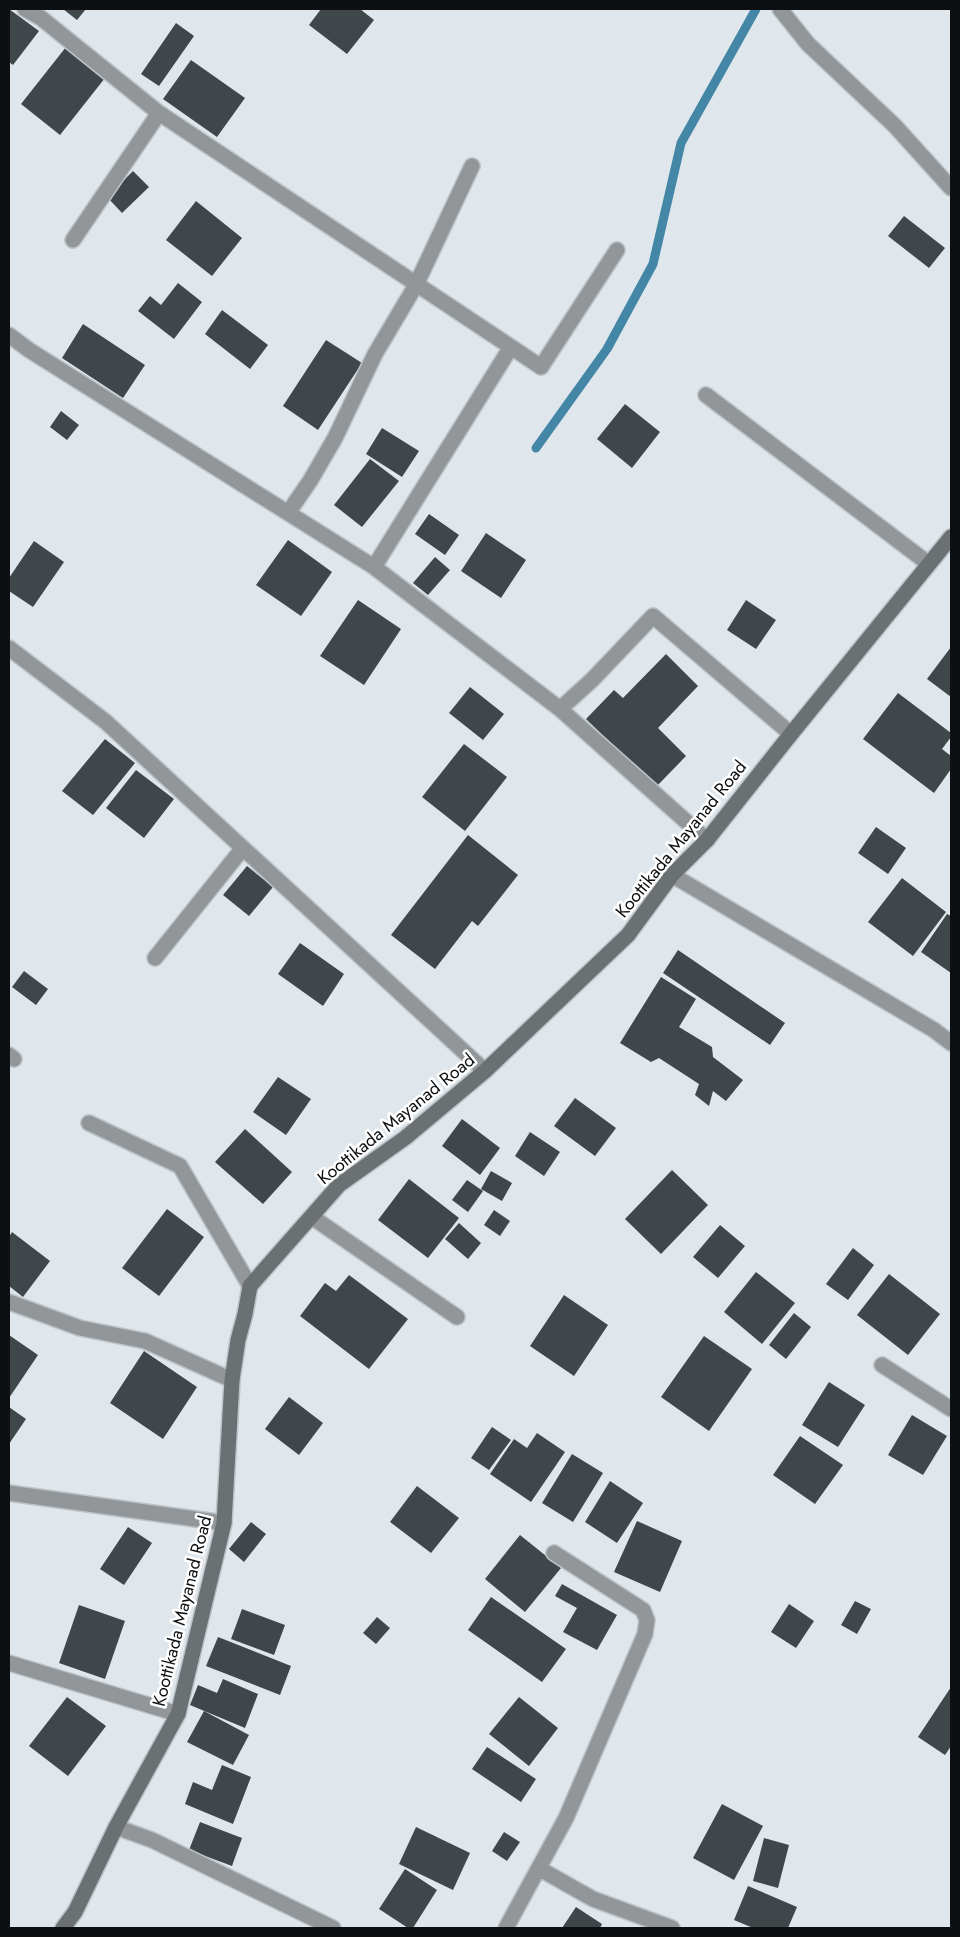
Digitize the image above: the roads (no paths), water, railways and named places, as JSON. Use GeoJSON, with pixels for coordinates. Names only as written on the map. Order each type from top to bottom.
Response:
{"type":"FeatureCollection","features":[{"type":"Feature","properties":{"kind":"main road","name":"Koottikada Mayanad Road"},"geometry":{"type":"LineString","coordinates":[[63,1928],[75,1912],[116,1827],[178,1714],[224,1523],[232,1380],[238,1340],[250,1286],[339,1185],[405,1138],[485,1071],[628,935],[672,875],[707,840],[951,537]]}},
{"type":"Feature","properties":{"kind":"street"},"geometry":{"type":"LineString","coordinates":[[25,9],[41,18],[159,113],[541,367],[617,250]]}},
{"type":"Feature","properties":{"kind":"street"},"geometry":{"type":"LineString","coordinates":[[780,9],[808,44],[896,126],[951,188]]}},
{"type":"Feature","properties":{"kind":"street"},"geometry":{"type":"LineString","coordinates":[[73,240],[159,113]]}},
{"type":"Feature","properties":{"kind":"street"},"geometry":{"type":"LineString","coordinates":[[288,513],[335,438],[374,354],[416,285],[472,166]]}},
{"type":"Feature","properties":{"kind":"street"},"geometry":{"type":"LineString","coordinates":[[9,335],[374,567],[560,709],[707,840]]}},
{"type":"Feature","properties":{"kind":"street"},"geometry":{"type":"LineString","coordinates":[[374,567],[511,347]]}},
{"type":"Feature","properties":{"kind":"street"},"geometry":{"type":"LineString","coordinates":[[706,395],[929,564]]}},
{"type":"Feature","properties":{"kind":"street"},"geometry":{"type":"LineString","coordinates":[[560,709],[592,680],[653,616],[791,734]]}},
{"type":"Feature","properties":{"kind":"street"},"geometry":{"type":"LineString","coordinates":[[9,648],[106,722],[485,1071]]}},
{"type":"Feature","properties":{"kind":"street"},"geometry":{"type":"LineString","coordinates":[[155,958],[243,848]]}},
{"type":"Feature","properties":{"kind":"street"},"geometry":{"type":"LineString","coordinates":[[672,875],[926,1025],[951,1043]]}},
{"type":"Feature","properties":{"kind":"street"},"geometry":{"type":"LineString","coordinates":[[89,1123],[180,1166],[250,1286]]}},
{"type":"Feature","properties":{"kind":"street"},"geometry":{"type":"LineString","coordinates":[[312,1217],[457,1317]]}},
{"type":"Feature","properties":{"kind":"street"},"geometry":{"type":"LineString","coordinates":[[9,1302],[80,1328],[145,1341],[232,1380]]}},
{"type":"Feature","properties":{"kind":"street"},"geometry":{"type":"LineString","coordinates":[[882,1365],[951,1409]]}},
{"type":"Feature","properties":{"kind":"street"},"geometry":{"type":"LineString","coordinates":[[9,1493],[224,1523]]}},
{"type":"Feature","properties":{"kind":"street"},"geometry":{"type":"LineString","coordinates":[[506,1928],[540,1869],[566,1818],[645,1634],[647,1620],[643,1610],[554,1553]]}},
{"type":"Feature","properties":{"kind":"street"},"geometry":{"type":"LineString","coordinates":[[9,1663],[178,1714]]}},
{"type":"Feature","properties":{"kind":"street"},"geometry":{"type":"LineString","coordinates":[[116,1827],[152,1840],[333,1928]]}},
{"type":"Feature","properties":{"kind":"street"},"geometry":{"type":"LineString","coordinates":[[540,1869],[593,1900],[672,1928]]}},
{"type":"Feature","properties":{"kind":"waterway"},"geometry":{"type":"LineString","coordinates":[[536,448],[607,349],[653,264],[681,143],[756,9]]}}]}
